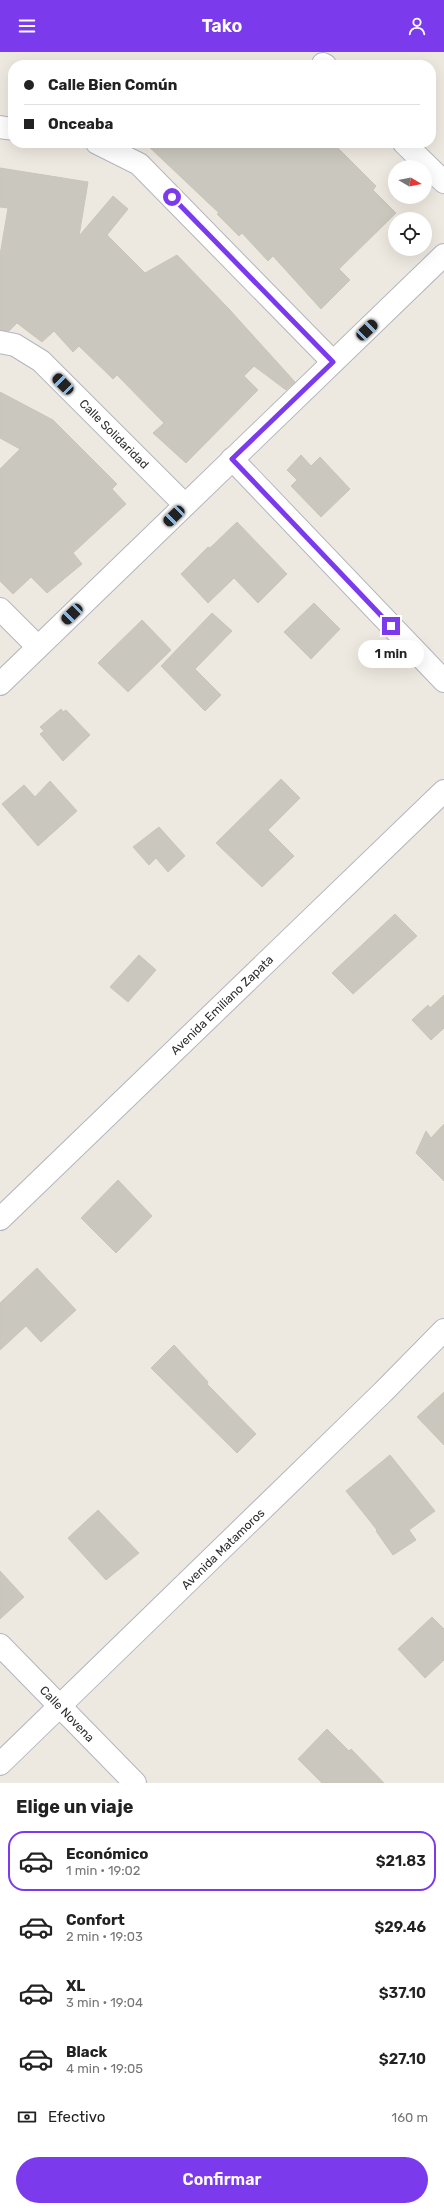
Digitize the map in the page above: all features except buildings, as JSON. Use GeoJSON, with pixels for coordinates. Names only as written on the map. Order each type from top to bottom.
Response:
{"type":"FeatureCollection","features":[{"type":"Feature","properties":{"kind":"street"},"geometry":{"type":"LineString","coordinates":[[107,148],[139,164],[333,362]]}},
{"type":"Feature","properties":{"kind":"street"},"geometry":{"type":"LineString","coordinates":[[409,148],[444,182]]}},
{"type":"Feature","properties":{"kind":"street"},"geometry":{"type":"LineString","coordinates":[[0,684],[444,255]]}},
{"type":"Feature","properties":{"kind":"street","name":"Calle Solidaridad"},"geometry":{"type":"LineString","coordinates":[[0,342],[15,345],[41,361],[185,505]]}},
{"type":"Feature","properties":{"kind":"street"},"geometry":{"type":"LineString","coordinates":[[232,459],[444,681]]}},
{"type":"Feature","properties":{"kind":"street"},"geometry":{"type":"LineString","coordinates":[[0,609],[38,647]]}},
{"type":"Feature","properties":{"kind":"street","name":"Avenida Emiliano Zapata"},"geometry":{"type":"LineString","coordinates":[[0,1219],[444,791]]}},
{"type":"Feature","properties":{"kind":"street","name":"Avenida Matamoros"},"geometry":{"type":"LineString","coordinates":[[0,1764],[60,1708],[444,1330]]}},
{"type":"Feature","properties":{"kind":"street","name":"Calle Novena"},"geometry":{"type":"LineString","coordinates":[[0,1645],[135,1783]]}},
{"type":"Feature","properties":{"kind":"route"},"geometry":{"type":"LineString","coordinates":[[172,197],[333,362],[232,459],[391,626]]}}]}
